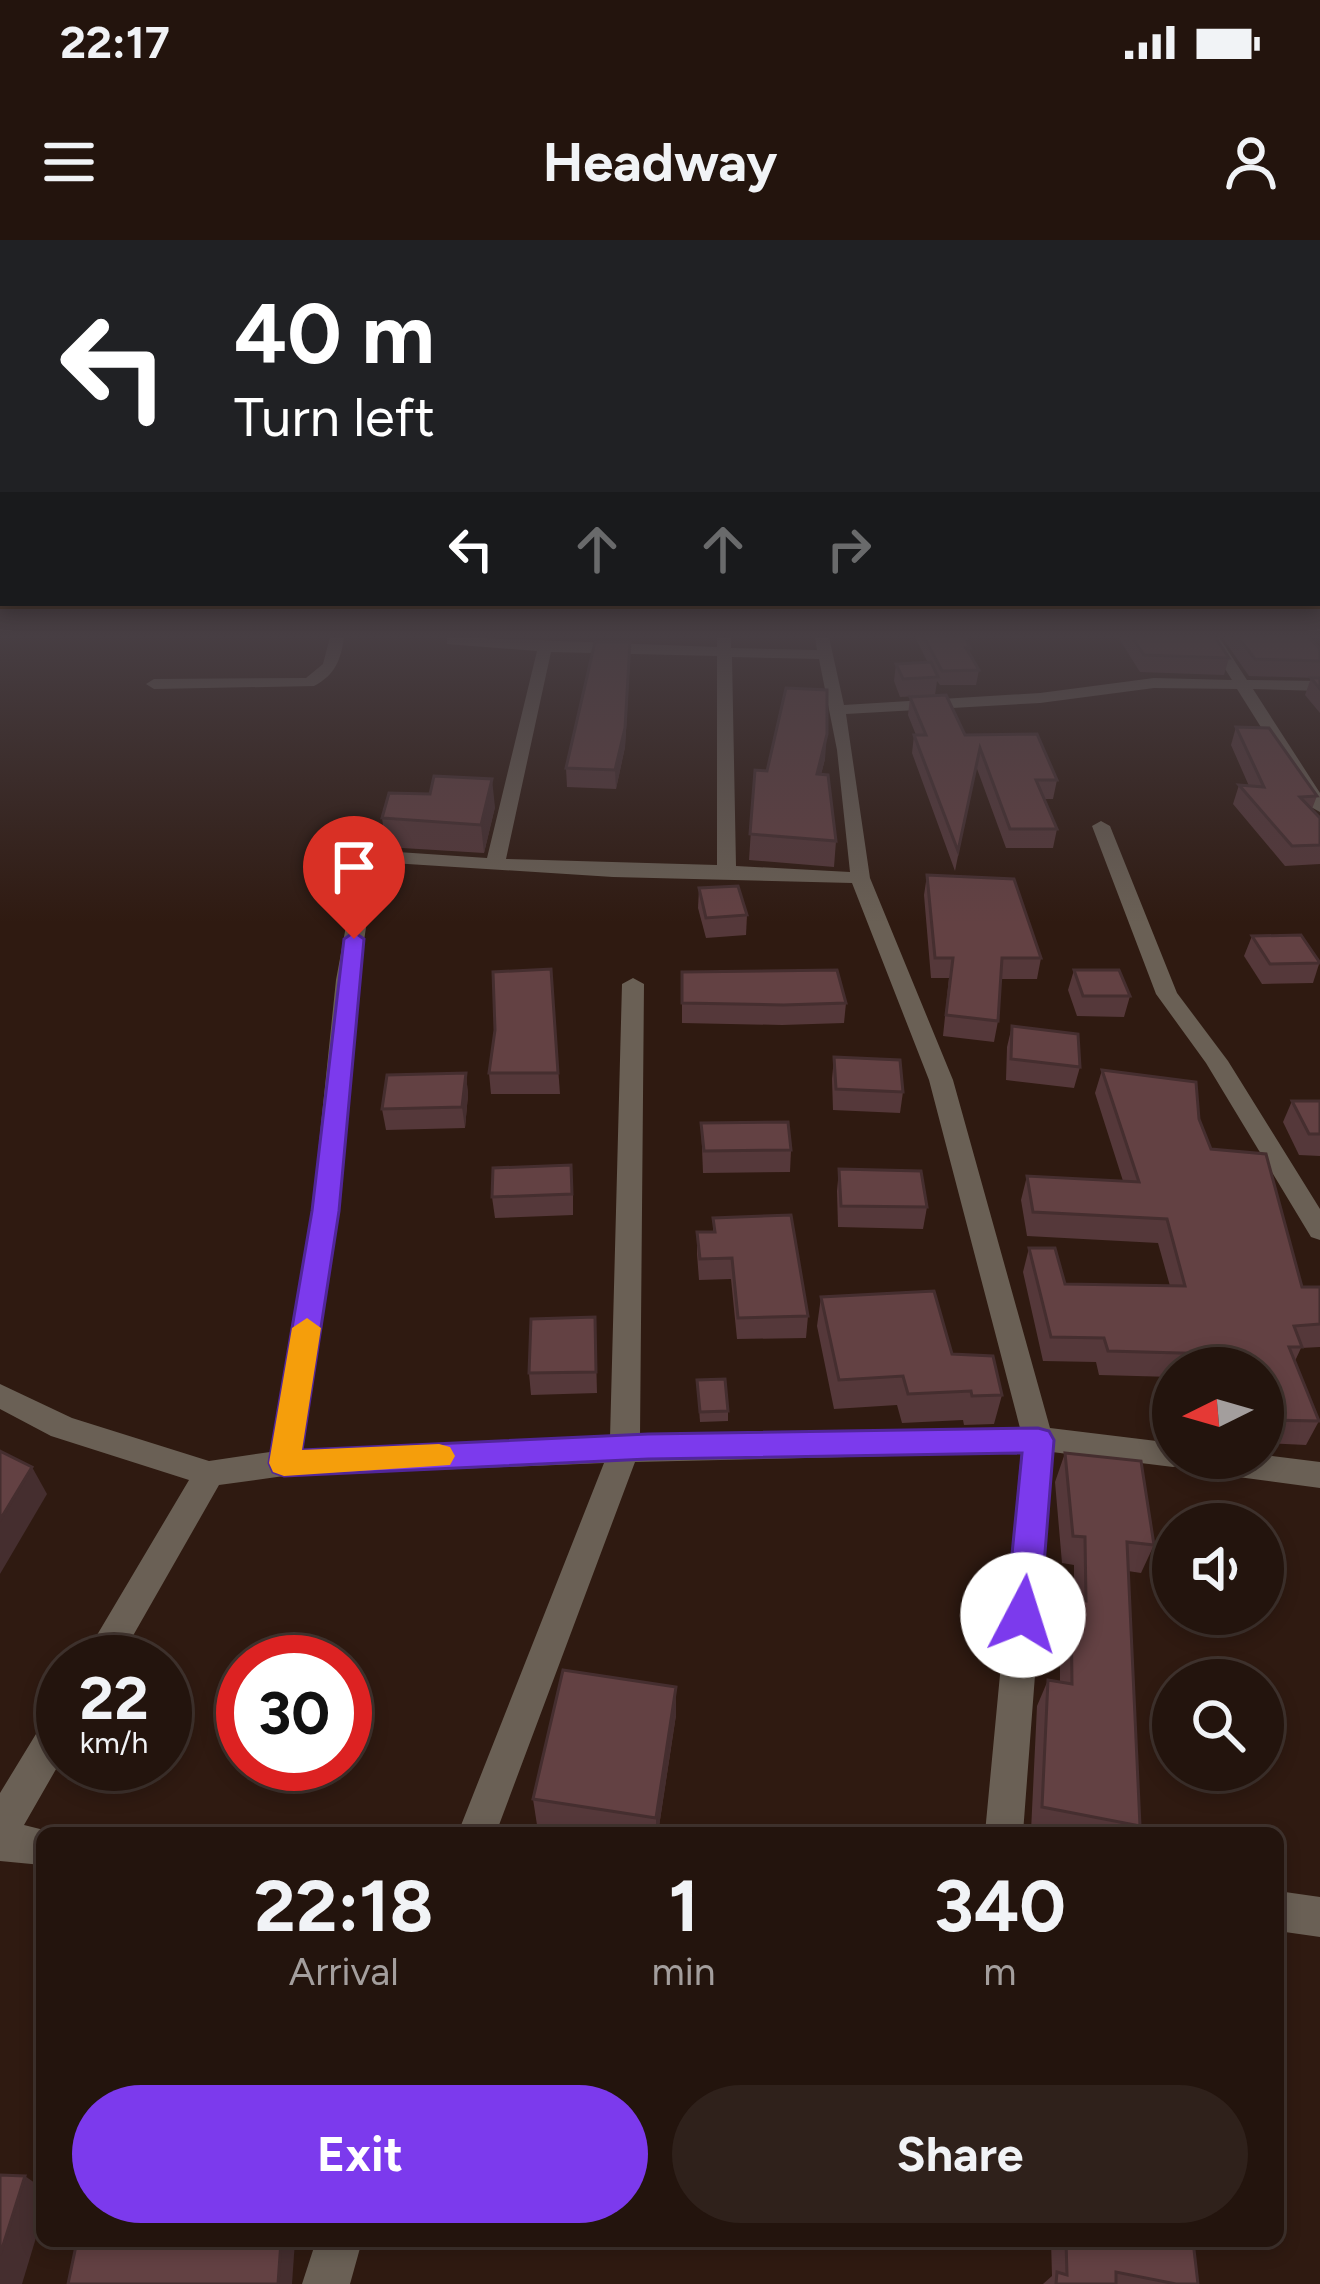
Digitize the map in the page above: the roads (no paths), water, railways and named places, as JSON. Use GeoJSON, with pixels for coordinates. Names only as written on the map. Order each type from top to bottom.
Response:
{"type":"FeatureCollection","features":[{"type":"Feature","properties":{"kind":"street"},"geometry":{"type":"LineString","coordinates":[[495,864],[525,732]]}},
{"type":"Feature","properties":{"kind":"street"},"geometry":{"type":"LineString","coordinates":[[726,732],[727,871]]}},
{"type":"Feature","properties":{"kind":"street"},"geometry":{"type":"LineString","coordinates":[[839,732],[860,878],[940,1080],[1038,1440],[1005,1827]]}},
{"type":"Feature","properties":{"kind":"street"},"geometry":{"type":"LineString","coordinates":[[1273,732],[1320,807]]}},
{"type":"Feature","properties":{"kind":"street"},"geometry":{"type":"LineString","coordinates":[[1101,826],[1167,994],[1217,1061],[1318,1225]]}},
{"type":"Feature","properties":{"kind":"street"},"geometry":{"type":"LineString","coordinates":[[284,1463],[326,1211],[347,980],[368,856],[613,871],[860,878]]}},
{"type":"Feature","properties":{"kind":"street"},"geometry":{"type":"LineString","coordinates":[[479,1827],[625,1448],[632,984]]}},
{"type":"Feature","properties":{"kind":"street"},"geometry":{"type":"LineString","coordinates":[[0,1396],[62,1427],[209,1474],[284,1463],[625,1448],[1038,1440],[1152,1453]]}},
{"type":"Feature","properties":{"kind":"street"},"geometry":{"type":"LineString","coordinates":[[1284,1470],[1320,1475]]}},
{"type":"Feature","properties":{"kind":"street"},"geometry":{"type":"LineString","coordinates":[[115,1635],[209,1474]]}},
{"type":"Feature","properties":{"kind":"street"},"geometry":{"type":"LineString","coordinates":[[0,1829],[36,1768]]}},
{"type":"Feature","properties":{"kind":"street"},"geometry":{"type":"LineString","coordinates":[[0,1842],[36,1845]]}},
{"type":"Feature","properties":{"kind":"street"},"geometry":{"type":"LineString","coordinates":[[1284,1912],[1320,1917]]}},
{"type":"Feature","properties":{"kind":"street"},"geometry":{"type":"LineString","coordinates":[[326,2284],[337,2247]]}}]}
